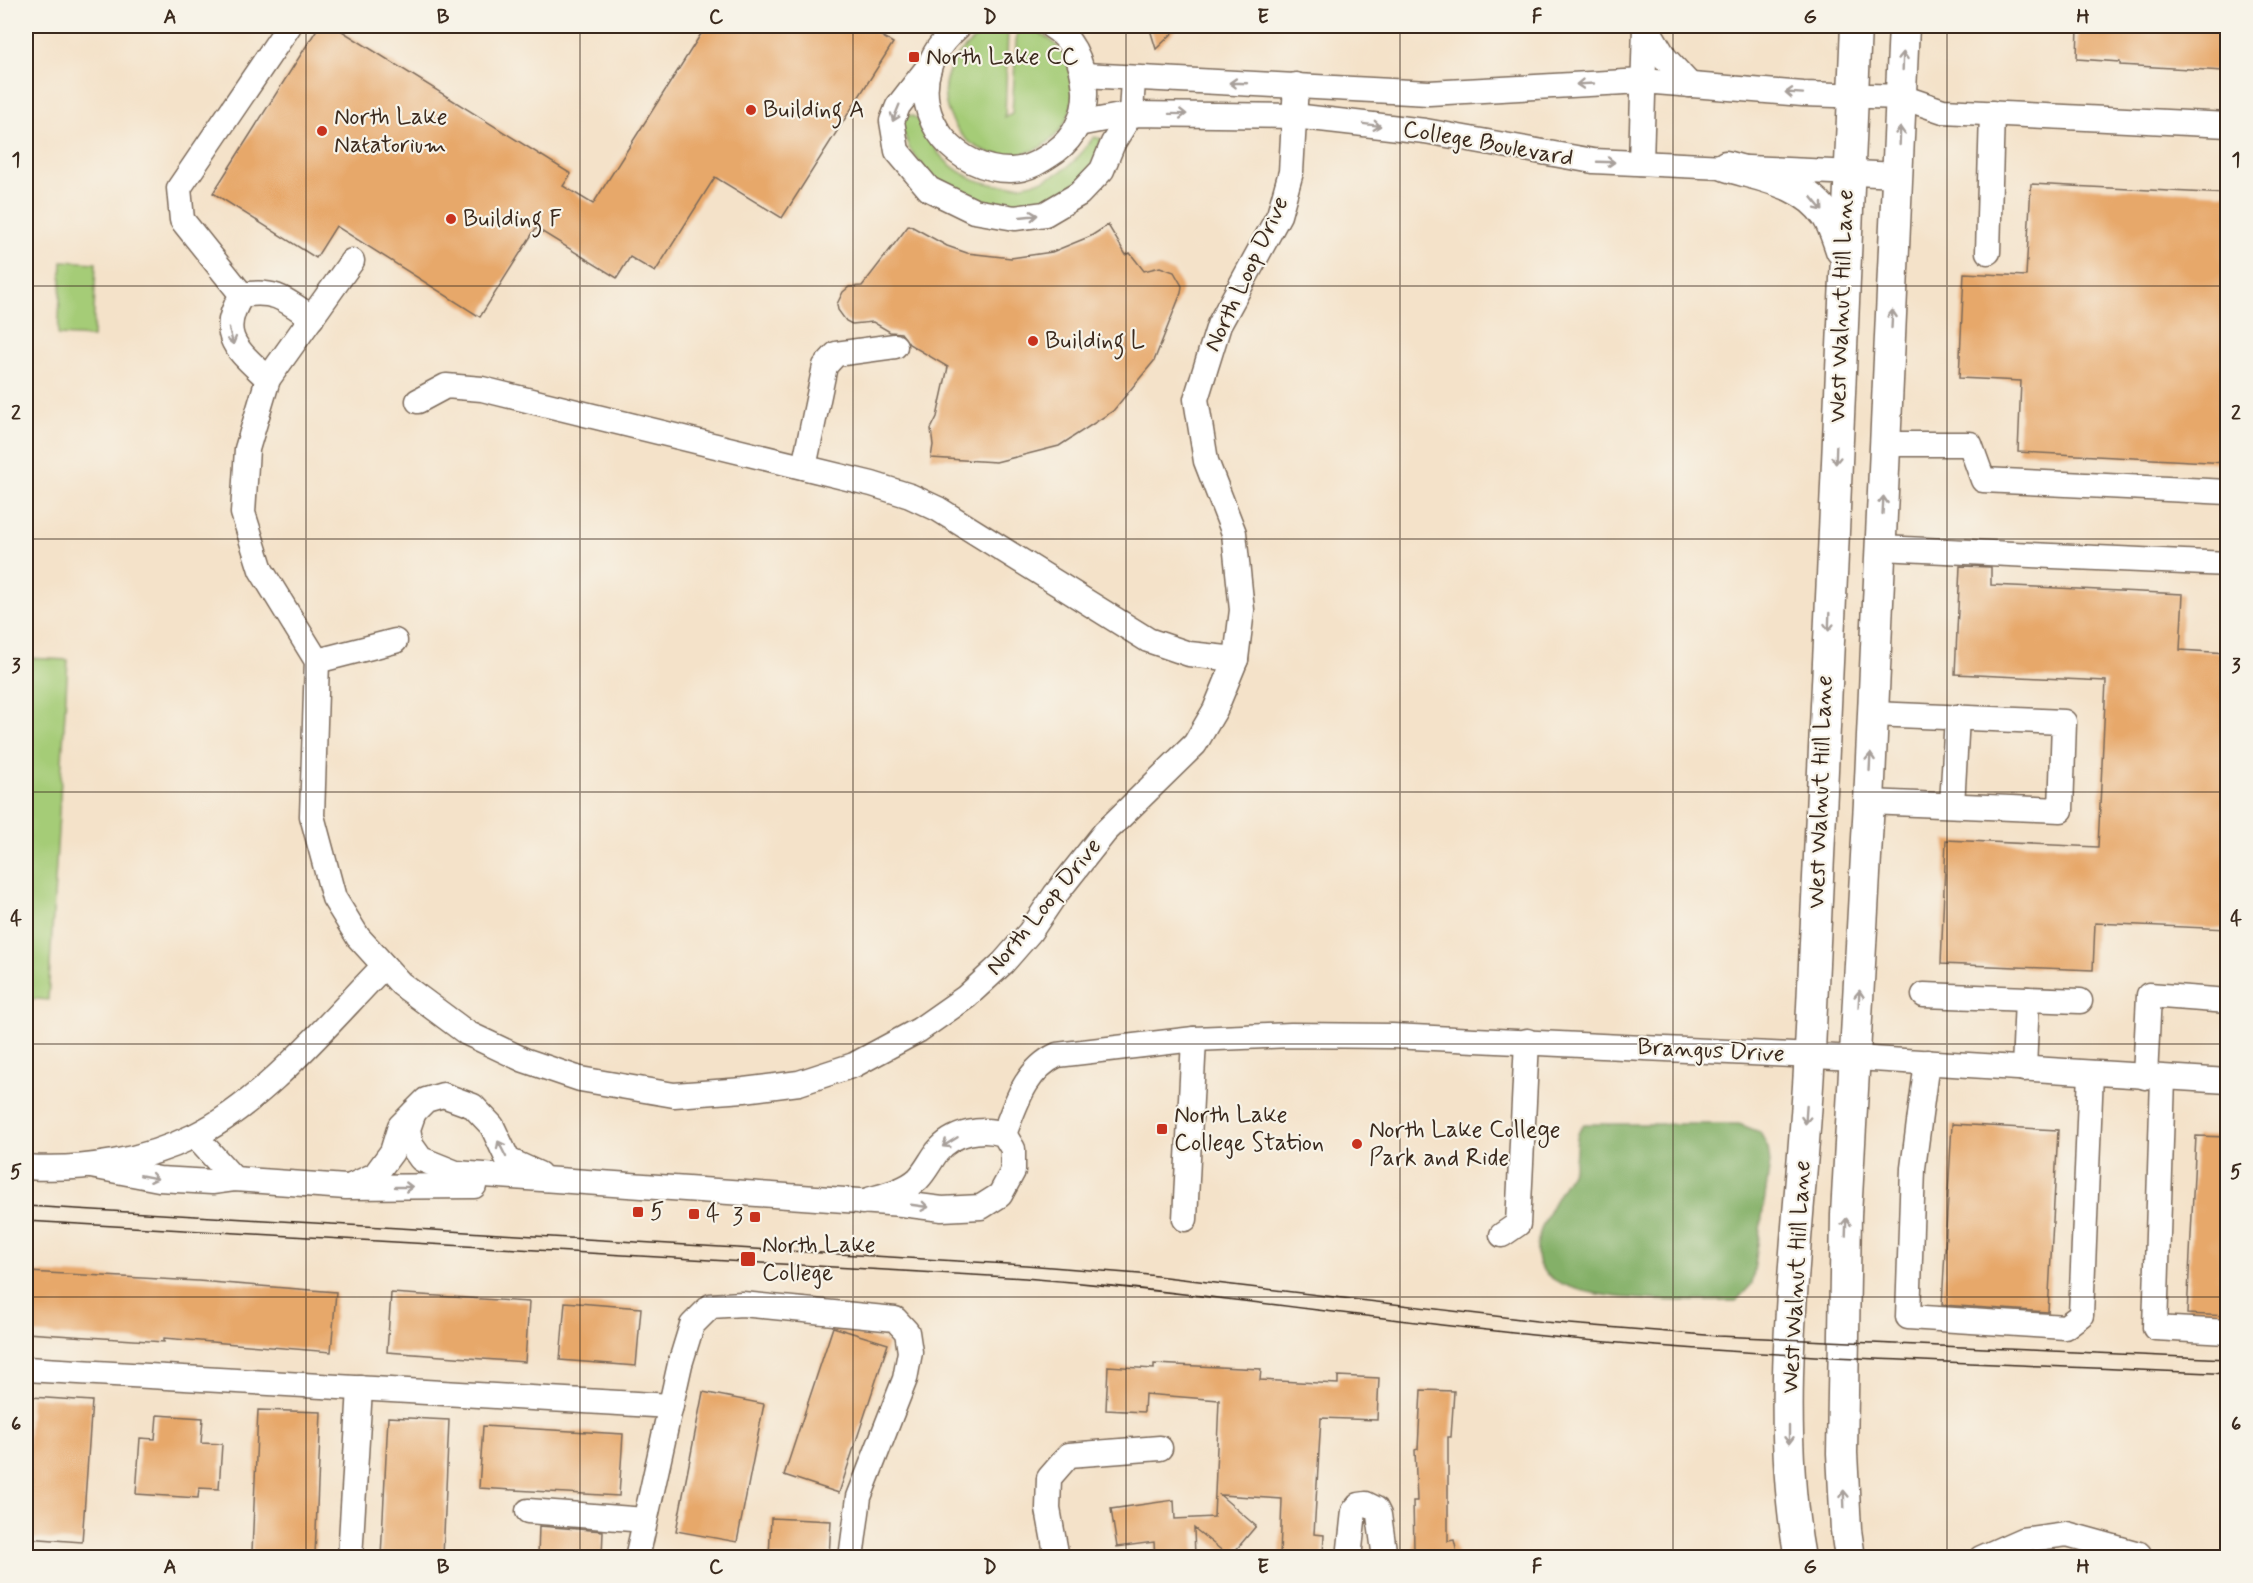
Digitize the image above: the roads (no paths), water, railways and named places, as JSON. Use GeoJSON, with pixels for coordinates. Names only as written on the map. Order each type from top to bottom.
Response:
{"type":"FeatureCollection","features":[{"type":"Feature","properties":{"kind":"main road","name":"West Walnut Hill Lane"},"geometry":{"type":"LineString","coordinates":[[1800,1557],[1795,1531],[1789,1443],[1790,1354],[1810,1056],[1856,26]]}},
{"type":"Feature","properties":{"kind":"main road","name":"West Walnut Hill Lane"},"geometry":{"type":"LineString","coordinates":[[1850,1557],[1846,1530],[1842,1453],[1846,1215],[1869,802],[1904,26]]}},
{"type":"Feature","properties":{"kind":"main road"},"geometry":{"type":"LineString","coordinates":[[1726,166],[1782,183],[1808,194],[1828,217],[1844,258]]}},
{"type":"Feature","properties":{"kind":"street"},"geometry":{"type":"LineString","coordinates":[[242,295],[182,220],[179,188],[289,26]]}},
{"type":"Feature","properties":{"kind":"street"},"geometry":{"type":"LineString","coordinates":[[959,26],[941,43],[929,66],[898,106],[892,121],[897,152],[928,189],[974,211],[1015,218],[1045,214],[1078,194],[1102,170],[1113,143],[1131,114],[1132,79]]}},
{"type":"Feature","properties":{"kind":"street"},"geometry":{"type":"LineString","coordinates":[[929,66],[926,92],[930,117],[943,140],[963,158],[978,165],[1011,170],[1041,162],[1063,146],[1078,124],[1085,100],[1084,75],[1070,43],[1051,26]]}},
{"type":"Feature","properties":{"kind":"street"},"geometry":{"type":"LineString","coordinates":[[1641,163],[1645,26]]}},
{"type":"Feature","properties":{"kind":"street"},"geometry":{"type":"LineString","coordinates":[[1645,26],[1665,58],[1690,85]]}},
{"type":"Feature","properties":{"kind":"street","name":"College Boulevard"},"geometry":{"type":"LineString","coordinates":[[1084,75],[1429,93],[1643,81],[1853,96],[1902,97],[1943,111],[2228,125]]}},
{"type":"Feature","properties":{"kind":"street","name":"North Loop Drive"},"geometry":{"type":"LineString","coordinates":[[317,661],[312,816],[334,898],[358,937],[401,984],[467,1033],[524,1060],[580,1079],[674,1095],[799,1083],[854,1065],[928,1023],[966,997],[1004,963],[1105,832],[1195,744],[1215,710],[1236,659],[1242,610],[1234,532],[1206,461],[1196,399],[1219,325],[1279,215],[1291,172],[1296,85]]}},
{"type":"Feature","properties":{"kind":"street"},"geometry":{"type":"LineString","coordinates":[[1988,252],[1992,113]]}},
{"type":"Feature","properties":{"kind":"street","name":"College Boulevard"},"geometry":{"type":"LineString","coordinates":[[1078,124],[1131,114],[1294,116],[1425,131],[1593,161],[1899,175]]}},
{"type":"Feature","properties":{"kind":"street"},"geometry":{"type":"LineString","coordinates":[[352,261],[268,379],[246,449],[243,513],[261,570],[317,661],[395,641]]}},
{"type":"Feature","properties":{"kind":"street"},"geometry":{"type":"LineString","coordinates":[[268,379],[234,345],[229,325],[232,310],[242,295],[263,291],[282,297],[312,318]]}},
{"type":"Feature","properties":{"kind":"street"},"geometry":{"type":"LineString","coordinates":[[804,467],[825,366],[836,354],[895,346]]}},
{"type":"Feature","properties":{"kind":"street"},"geometry":{"type":"LineString","coordinates":[[418,401],[446,386],[482,388],[872,484],[909,496],[938,509],[1148,640],[1189,654],[1236,659]]}},
{"type":"Feature","properties":{"kind":"street"},"geometry":{"type":"LineString","coordinates":[[1886,444],[1970,444],[1983,480],[2228,492]]}},
{"type":"Feature","properties":{"kind":"street"},"geometry":{"type":"LineString","coordinates":[[1881,548],[2228,564]]}},
{"type":"Feature","properties":{"kind":"street"},"geometry":{"type":"LineString","coordinates":[[1869,802],[2061,810],[2064,722],[1873,714]]}},
{"type":"Feature","properties":{"kind":"street"},"geometry":{"type":"LineString","coordinates":[[1952,805],[1957,717]]}},
{"type":"Feature","properties":{"kind":"street"},"geometry":{"type":"LineString","coordinates":[[26,1167],[91,1166],[153,1153],[195,1136],[232,1113],[282,1070],[384,966]]}},
{"type":"Feature","properties":{"kind":"street"},"geometry":{"type":"LineString","coordinates":[[1924,995],[2080,1001]]}},
{"type":"Feature","properties":{"kind":"street"},"geometry":{"type":"LineString","coordinates":[[2228,1002],[2149,995],[2154,1077],[2155,1328],[2228,1332]]}},
{"type":"Feature","properties":{"kind":"street"},"geometry":{"type":"LineString","coordinates":[[2024,1069],[2027,999]]}},
{"type":"Feature","properties":{"kind":"street","name":"Brangus Drive"},"geometry":{"type":"LineString","coordinates":[[1004,1134],[1024,1085],[1043,1061],[1074,1052],[1194,1040],[1291,1035],[1527,1041],[1927,1062],[2228,1081]]}},
{"type":"Feature","properties":{"kind":"street"},"geometry":{"type":"LineString","coordinates":[[1185,1219],[1194,1040]]}},
{"type":"Feature","properties":{"kind":"street"},"geometry":{"type":"LineString","coordinates":[[1502,1235],[1518,1224],[1527,1041]]}},
{"type":"Feature","properties":{"kind":"street"},"geometry":{"type":"LineString","coordinates":[[1927,1062],[1913,1168],[1908,1317],[1919,1318],[2065,1327],[2081,1315],[2091,1073]]}},
{"type":"Feature","properties":{"kind":"street"},"geometry":{"type":"LineString","coordinates":[[346,1187],[375,1175],[385,1166],[400,1126],[426,1100],[443,1095],[460,1099],[473,1106],[492,1126],[508,1160],[536,1173],[571,1183]]}},
{"type":"Feature","properties":{"kind":"street"},"geometry":{"type":"LineString","coordinates":[[414,1112],[408,1129],[411,1145],[421,1159],[456,1173],[942,1209],[981,1207],[1000,1195],[1013,1171],[1013,1149],[1004,1134],[988,1129],[968,1132],[939,1149],[917,1179],[890,1193],[862,1202]]}},
{"type":"Feature","properties":{"kind":"street"},"geometry":{"type":"LineString","coordinates":[[195,1136],[234,1179]]}},
{"type":"Feature","properties":{"kind":"street"},"geometry":{"type":"LineString","coordinates":[[91,1166],[159,1179],[212,1182],[234,1179],[346,1187],[571,1183]]}},
{"type":"Feature","properties":{"kind":"street"},"geometry":{"type":"LineString","coordinates":[[637,1557],[680,1364],[692,1325],[711,1306],[742,1304],[895,1319],[908,1332],[910,1352],[905,1379],[859,1497],[851,1557]]}},
{"type":"Feature","properties":{"kind":"street"},"geometry":{"type":"LineString","coordinates":[[26,1369],[672,1406]]}},
{"type":"Feature","properties":{"kind":"street"},"geometry":{"type":"LineString","coordinates":[[350,1557],[360,1388]]}},
{"type":"Feature","properties":{"kind":"street"},"geometry":{"type":"LineString","coordinates":[[1058,1557],[1048,1509],[1049,1478],[1069,1455],[1161,1448]]}},
{"type":"Feature","properties":{"kind":"street"},"geometry":{"type":"LineString","coordinates":[[1349,1557],[1354,1511],[1359,1505],[1366,1504],[1376,1509],[1379,1515],[1384,1557]]}},
{"type":"Feature","properties":{"kind":"street"},"geometry":{"type":"LineString","coordinates":[[528,1511],[645,1520]]}},
{"type":"Feature","properties":{"kind":"street"},"geometry":{"type":"LineString","coordinates":[[1981,1557],[2022,1540],[2067,1534],[2139,1554],[2139,1557]]}},
{"type":"Feature","properties":{"kind":"tram line"},"geometry":{"type":"LineString","coordinates":[[26,1206],[1026,1265],[1140,1274],[1545,1322],[1718,1336],[2228,1359]]}},
{"type":"Feature","properties":{"kind":"tram line"},"geometry":{"type":"LineString","coordinates":[[26,1221],[1025,1278],[1628,1344],[1885,1360],[2228,1374]]}},
{"type":"Feature","properties":{"kind":"place","name":"North Lake CC"},"geometry":{"type":"Point","coordinates":[914,57]}},
{"type":"Feature","properties":{"kind":"place","name":"Building A"},"geometry":{"type":"Point","coordinates":[751,110]}},
{"type":"Feature","properties":{"kind":"place","name":"North Lake Natatorium"},"geometry":{"type":"Point","coordinates":[322,131]}},
{"type":"Feature","properties":{"kind":"place","name":"Building F"},"geometry":{"type":"Point","coordinates":[451,219]}},
{"type":"Feature","properties":{"kind":"place","name":"Building L"},"geometry":{"type":"Point","coordinates":[1033,341]}},
{"type":"Feature","properties":{"kind":"place","name":"North Lake College Station"},"geometry":{"type":"Point","coordinates":[1162,1129]}},
{"type":"Feature","properties":{"kind":"place","name":"North Lake College Park and Ride"},"geometry":{"type":"Point","coordinates":[1357,1144]}},
{"type":"Feature","properties":{"kind":"place","name":"5"},"geometry":{"type":"Point","coordinates":[638,1212]}},
{"type":"Feature","properties":{"kind":"place","name":"4"},"geometry":{"type":"Point","coordinates":[694,1214]}},
{"type":"Feature","properties":{"kind":"place","name":"3"},"geometry":{"type":"Point","coordinates":[755,1217]}},
{"type":"Feature","properties":{"kind":"place","name":"North Lake College"},"geometry":{"type":"Point","coordinates":[748,1259]}}]}
